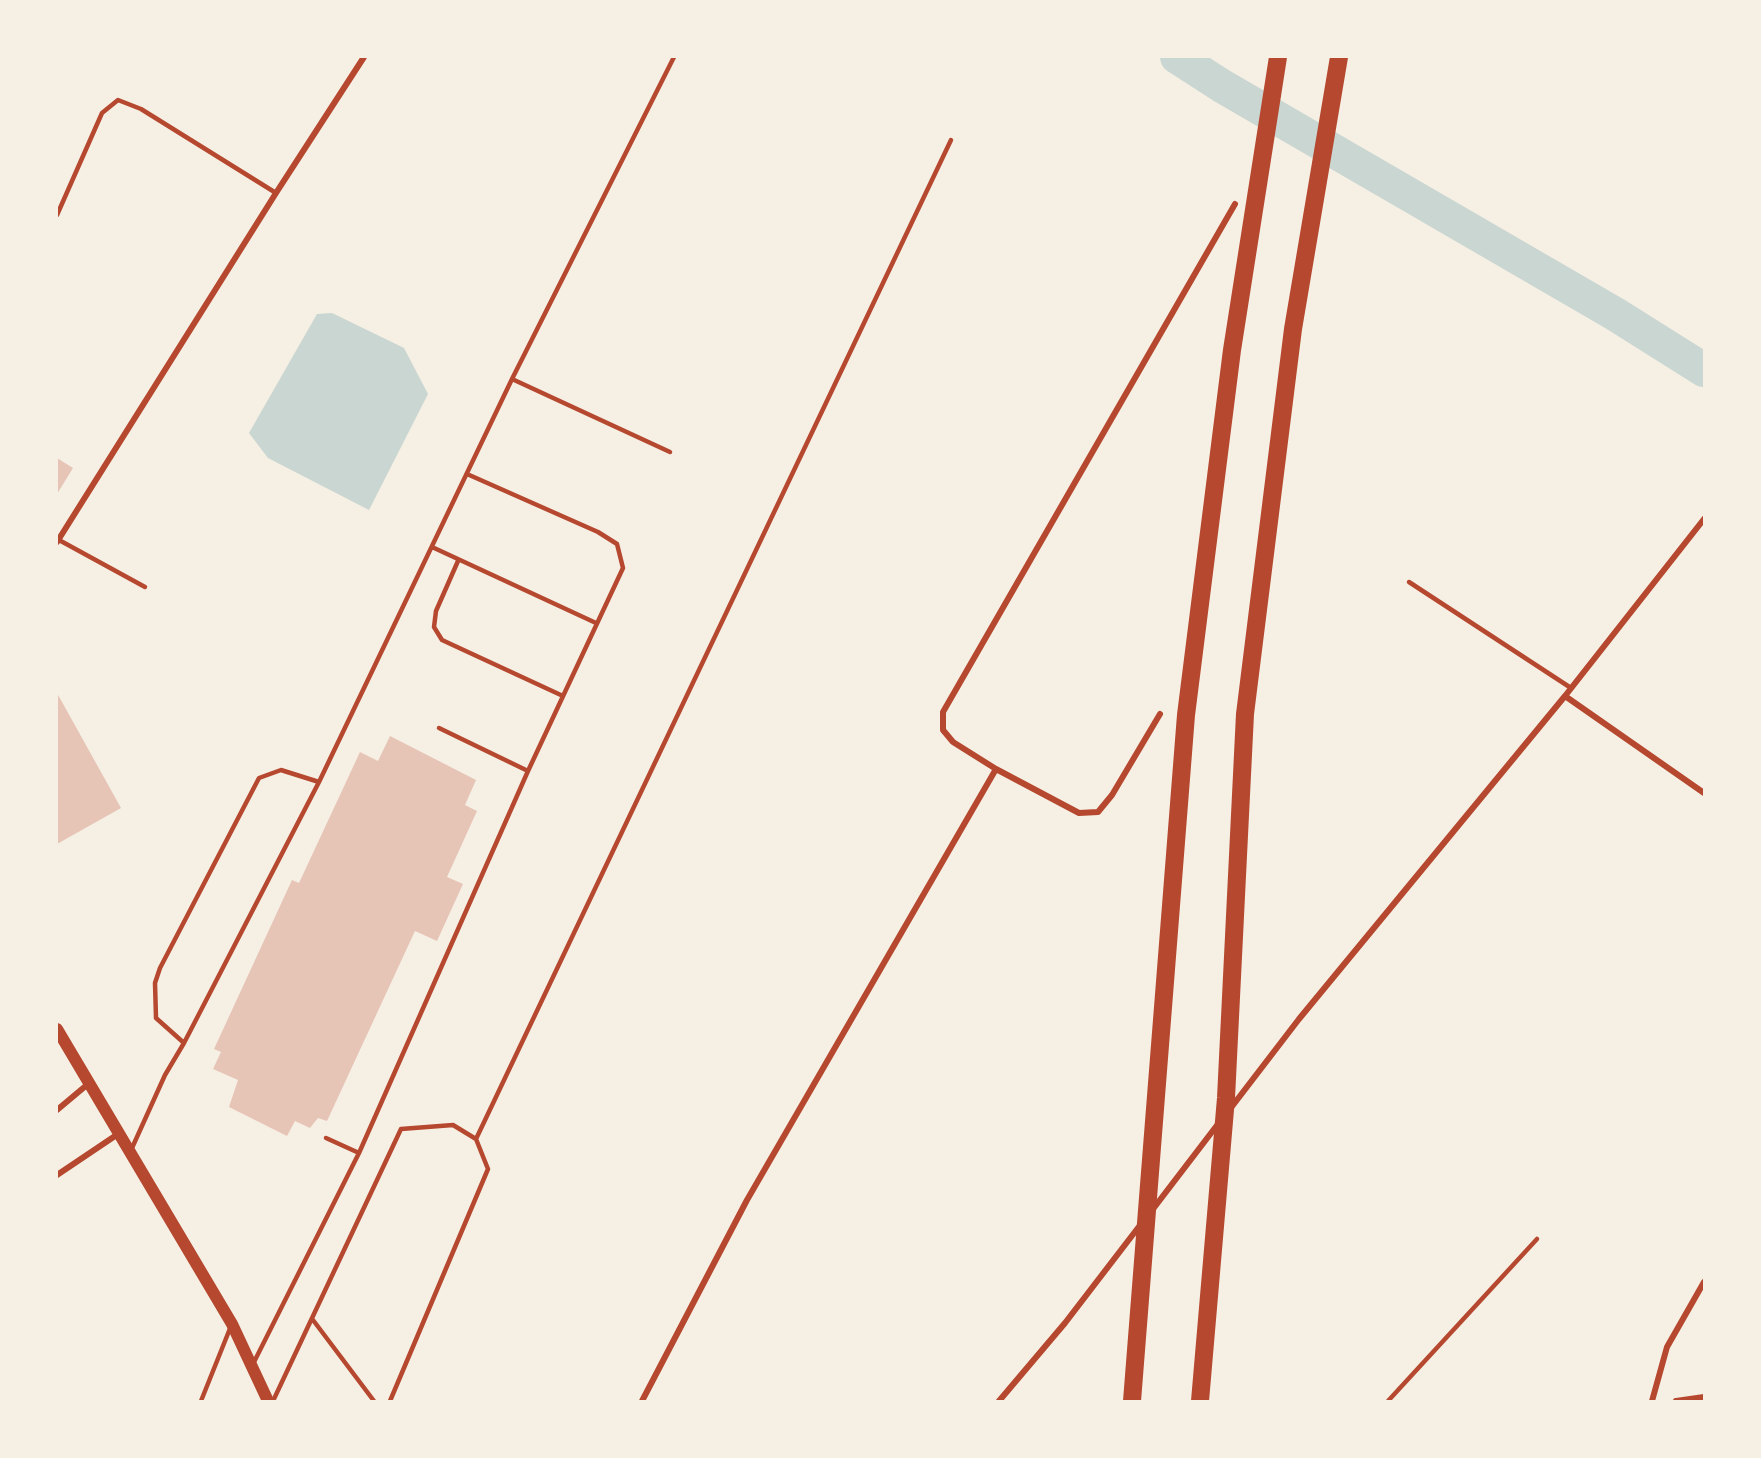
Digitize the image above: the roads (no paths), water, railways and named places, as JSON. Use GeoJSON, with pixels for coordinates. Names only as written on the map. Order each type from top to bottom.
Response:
{"type":"FeatureCollection","features":[{"type":"Feature","properties":{"kind":"highway"},"geometry":{"type":"LineString","coordinates":[[1132,1401],[1186,715],[1232,350],[1278,57]]}},
{"type":"Feature","properties":{"kind":"highway"},"geometry":{"type":"LineString","coordinates":[[1200,1401],[1226,1098],[1245,714],[1293,329],[1339,57]]}},
{"type":"Feature","properties":{"kind":"main road"},"geometry":{"type":"LineString","coordinates":[[57,1029],[232,1324],[268,1401]]}},
{"type":"Feature","properties":{"kind":"street"},"geometry":{"type":"LineString","coordinates":[[58,541],[364,57]]}},
{"type":"Feature","properties":{"kind":"street"},"geometry":{"type":"LineString","coordinates":[[1160,714],[1112,795],[1098,812],[1079,813],[996,769],[953,742],[943,730],[943,712],[1235,204]]}},
{"type":"Feature","properties":{"kind":"street"},"geometry":{"type":"LineString","coordinates":[[999,1401],[1065,1323],[1299,1018],[1565,696],[1704,519]]}},
{"type":"Feature","properties":{"kind":"street"},"geometry":{"type":"LineString","coordinates":[[1565,696],[1704,793]]}},
{"type":"Feature","properties":{"kind":"street"},"geometry":{"type":"LineString","coordinates":[[642,1401],[747,1200],[996,769]]}},
{"type":"Feature","properties":{"kind":"street"},"geometry":{"type":"LineString","coordinates":[[57,1110],[88,1084]]}},
{"type":"Feature","properties":{"kind":"street"},"geometry":{"type":"LineString","coordinates":[[57,1175],[118,1134]]}},
{"type":"Feature","properties":{"kind":"street"},"geometry":{"type":"LineString","coordinates":[[1652,1401],[1667,1347],[1704,1282]]}},
{"type":"Feature","properties":{"kind":"street"},"geometry":{"type":"LineString","coordinates":[[1676,1401],[1704,1397]]}},
{"type":"Feature","properties":{"kind":"lane"},"geometry":{"type":"LineString","coordinates":[[129,1153],[165,1075],[184,1043],[319,782],[512,379],[674,57]]}},
{"type":"Feature","properties":{"kind":"lane"},"geometry":{"type":"LineString","coordinates":[[57,215],[102,113],[118,100],[141,109],[276,193]]}},
{"type":"Feature","properties":{"kind":"lane"},"geometry":{"type":"LineString","coordinates":[[476,1139],[951,140]]}},
{"type":"Feature","properties":{"kind":"lane"},"geometry":{"type":"LineString","coordinates":[[512,379],[669,452]]}},
{"type":"Feature","properties":{"kind":"lane"},"geometry":{"type":"LineString","coordinates":[[251,1368],[359,1153],[528,771],[623,568],[617,544],[598,532],[467,474]]}},
{"type":"Feature","properties":{"kind":"lane"},"geometry":{"type":"LineString","coordinates":[[58,541],[146,587]]}},
{"type":"Feature","properties":{"kind":"lane"},"geometry":{"type":"LineString","coordinates":[[432,547],[596,623]]}},
{"type":"Feature","properties":{"kind":"lane"},"geometry":{"type":"LineString","coordinates":[[458,561],[436,611],[434,627],[442,640],[563,696]]}},
{"type":"Feature","properties":{"kind":"lane"},"geometry":{"type":"LineString","coordinates":[[1409,582],[1571,688]]}},
{"type":"Feature","properties":{"kind":"lane"},"geometry":{"type":"LineString","coordinates":[[439,728],[528,771]]}},
{"type":"Feature","properties":{"kind":"lane"},"geometry":{"type":"LineString","coordinates":[[184,1043],[156,1018],[155,983],[160,968],[259,778],[281,770],[319,782]]}},
{"type":"Feature","properties":{"kind":"lane"},"geometry":{"type":"LineString","coordinates":[[273,1401],[401,1129],[453,1125],[476,1139],[488,1169],[390,1401]]}},
{"type":"Feature","properties":{"kind":"lane"},"geometry":{"type":"LineString","coordinates":[[326,1138],[359,1153]]}},
{"type":"Feature","properties":{"kind":"lane"},"geometry":{"type":"LineString","coordinates":[[1388,1401],[1537,1239]]}},
{"type":"Feature","properties":{"kind":"lane"},"geometry":{"type":"LineString","coordinates":[[313,1320],[374,1401]]}},
{"type":"Feature","properties":{"kind":"lane"},"geometry":{"type":"LineString","coordinates":[[201,1401],[232,1324]]}},
{"type":"Feature","properties":{"kind":"waterway"},"geometry":{"type":"LineString","coordinates":[[1177,57],[1222,86],[1615,314],[1704,370]]}}]}
